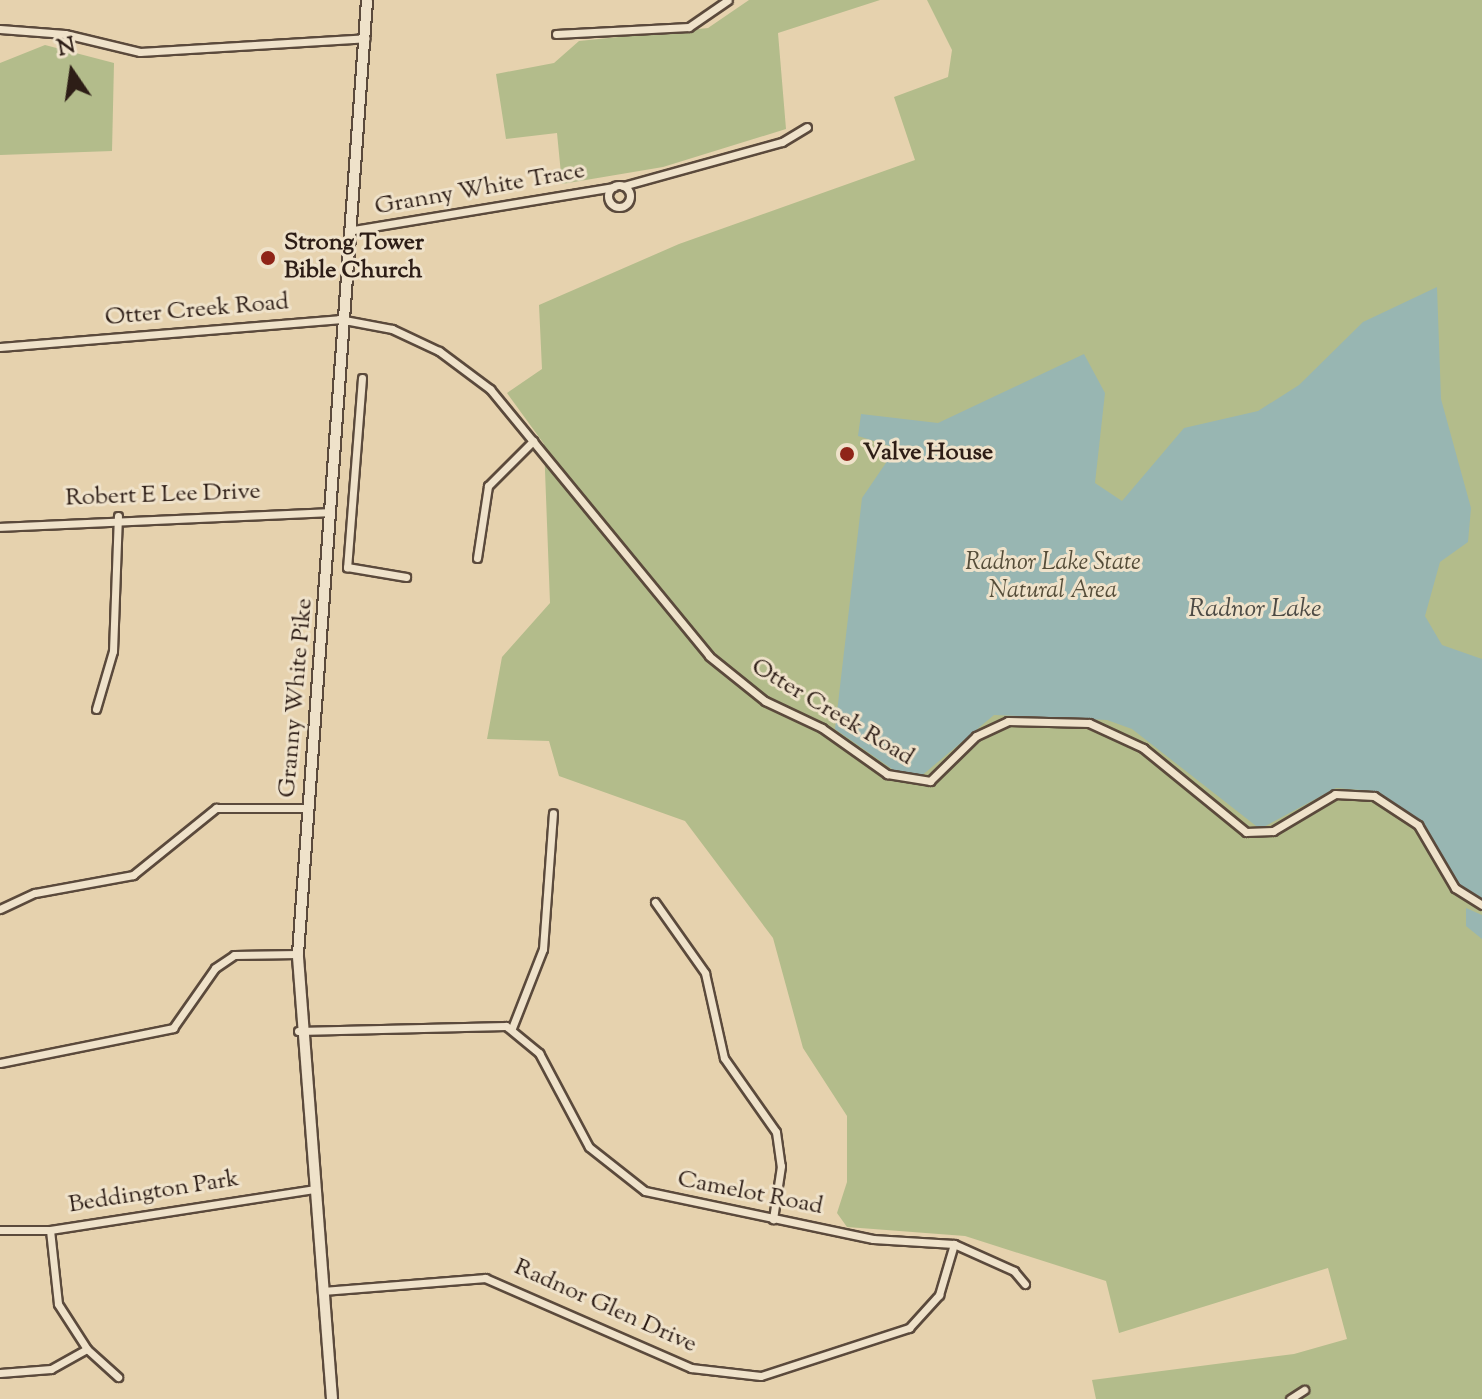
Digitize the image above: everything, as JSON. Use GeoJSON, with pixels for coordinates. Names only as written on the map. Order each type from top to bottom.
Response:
{"type":"FeatureCollection","features":[{"type":"Feature","properties":{"kind":"main road","name":"Granny White Pike"},"geometry":{"type":"LineString","coordinates":[[332,1399],[298,1031],[298,954],[329,512],[354,230],[367,0]]}},
{"type":"Feature","properties":{"kind":"street"},"geometry":{"type":"LineString","coordinates":[[556,34],[689,27],[728,0]]}},
{"type":"Feature","properties":{"kind":"street"},"geometry":{"type":"LineString","coordinates":[[0,29],[65,34],[140,52],[366,38]]}},
{"type":"Feature","properties":{"kind":"street"},"geometry":{"type":"LineString","coordinates":[[613,187],[610,201],[620,206],[630,198],[623,186],[782,142],[807,127]]}},
{"type":"Feature","properties":{"kind":"street","name":"Granny White Trace"},"geometry":{"type":"LineString","coordinates":[[354,230],[623,186]]}},
{"type":"Feature","properties":{"kind":"street","name":"Otter Creek Road"},"geometry":{"type":"LineString","coordinates":[[0,347],[346,319],[403,333],[454,360],[490,389],[709,656],[765,701],[895,778],[934,779],[976,736],[1008,721],[1089,723],[1136,743],[1246,832],[1273,831],[1335,794],[1374,796],[1418,825],[1455,888],[1482,905]]}},
{"type":"Feature","properties":{"kind":"street"},"geometry":{"type":"LineString","coordinates":[[362,378],[347,567],[406,577]]}},
{"type":"Feature","properties":{"kind":"street"},"geometry":{"type":"LineString","coordinates":[[477,558],[488,486],[533,441]]}},
{"type":"Feature","properties":{"kind":"street"},"geometry":{"type":"LineString","coordinates":[[335,454],[356,455]]}},
{"type":"Feature","properties":{"kind":"street","name":"Robert E Lee Drive"},"geometry":{"type":"LineString","coordinates":[[0,527],[118,516],[329,512]]}},
{"type":"Feature","properties":{"kind":"street"},"geometry":{"type":"LineString","coordinates":[[96,709],[113,651],[118,516]]}},
{"type":"Feature","properties":{"kind":"street"},"geometry":{"type":"LineString","coordinates":[[0,909],[35,893],[133,875],[216,808],[308,808]]}},
{"type":"Feature","properties":{"kind":"street"},"geometry":{"type":"LineString","coordinates":[[298,1031],[512,1028],[543,949],[553,813]]}},
{"type":"Feature","properties":{"kind":"street"},"geometry":{"type":"LineString","coordinates":[[655,902],[705,973],[722,1055],[776,1132],[781,1166],[773,1219]]}},
{"type":"Feature","properties":{"kind":"street"},"geometry":{"type":"LineString","coordinates":[[0,1063],[173,1028],[215,968],[234,955],[298,954]]}},
{"type":"Feature","properties":{"kind":"street","name":"Camelot Road"},"geometry":{"type":"LineString","coordinates":[[512,1028],[539,1053],[578,1132],[618,1174],[670,1200],[878,1240],[954,1244],[1014,1271],[1025,1284]]}},
{"type":"Feature","properties":{"kind":"street","name":"Beddington Park"},"geometry":{"type":"LineString","coordinates":[[0,1230],[50,1230],[314,1189]]}},
{"type":"Feature","properties":{"kind":"street"},"geometry":{"type":"LineString","coordinates":[[50,1230],[58,1304],[87,1349],[118,1377]]}},
{"type":"Feature","properties":{"kind":"street","name":"Radnor Glen Drive"},"geometry":{"type":"LineString","coordinates":[[323,1291],[485,1278],[691,1368],[756,1376],[909,1328],[939,1295],[954,1244]]}},
{"type":"Feature","properties":{"kind":"street"},"geometry":{"type":"LineString","coordinates":[[0,1373],[51,1369],[87,1349]]}},
{"type":"Feature","properties":{"kind":"street"},"geometry":{"type":"LineString","coordinates":[[1290,1399],[1304,1390]]}},
{"type":"Feature","properties":{"kind":"green space"},"geometry":{"type":"Polygon","coordinates":[[[749,0],[880,0],[778,33],[786,129],[663,167],[562,184],[557,133],[506,139],[496,74],[554,63],[579,41],[708,28],[749,0]]]}},
{"type":"Feature","properties":{"kind":"green space","name":"Radnor Lake State Natural Area"},"geometry":{"type":"Polygon","coordinates":[[[927,0],[1482,0],[1482,1399],[1096,1399],[1092,1380],[1294,1354],[1347,1339],[1328,1268],[1119,1333],[1106,1281],[965,1236],[847,1227],[837,1213],[847,1182],[847,1116],[803,1048],[773,938],[685,821],[559,776],[549,741],[487,739],[502,657],[550,603],[544,444],[507,393],[542,369],[539,305],[679,244],[915,160],[894,97],[948,77],[952,50],[927,0]]]}},
{"type":"Feature","properties":{"kind":"green space"},"geometry":{"type":"Polygon","coordinates":[[[45,45],[114,63],[112,151],[0,155],[0,63],[45,45]]]}},
{"type":"Feature","properties":{"kind":"water","name":"Radnor Lake"},"geometry":{"type":"Polygon","coordinates":[[[1437,287],[1441,399],[1471,508],[1468,542],[1440,562],[1425,616],[1442,645],[1482,659],[1482,900],[1458,886],[1417,819],[1373,791],[1336,788],[1260,829],[1132,729],[1107,720],[994,715],[920,777],[902,776],[835,729],[862,498],[896,448],[858,436],[861,414],[938,423],[1084,354],[1105,393],[1095,483],[1122,501],[1184,428],[1258,411],[1299,385],[1363,322],[1437,287]]]}},
{"type":"Feature","properties":{"kind":"water"},"geometry":{"type":"Polygon","coordinates":[[[1466,908],[1482,915],[1482,939],[1466,926],[1466,908]]]}},
{"type":"Feature","properties":{"kind":"place","name":"Strong Tower Bible Church"},"geometry":{"type":"Point","coordinates":[268,258]}},
{"type":"Feature","properties":{"kind":"place","name":"Valve House"},"geometry":{"type":"Point","coordinates":[847,454]}}]}
